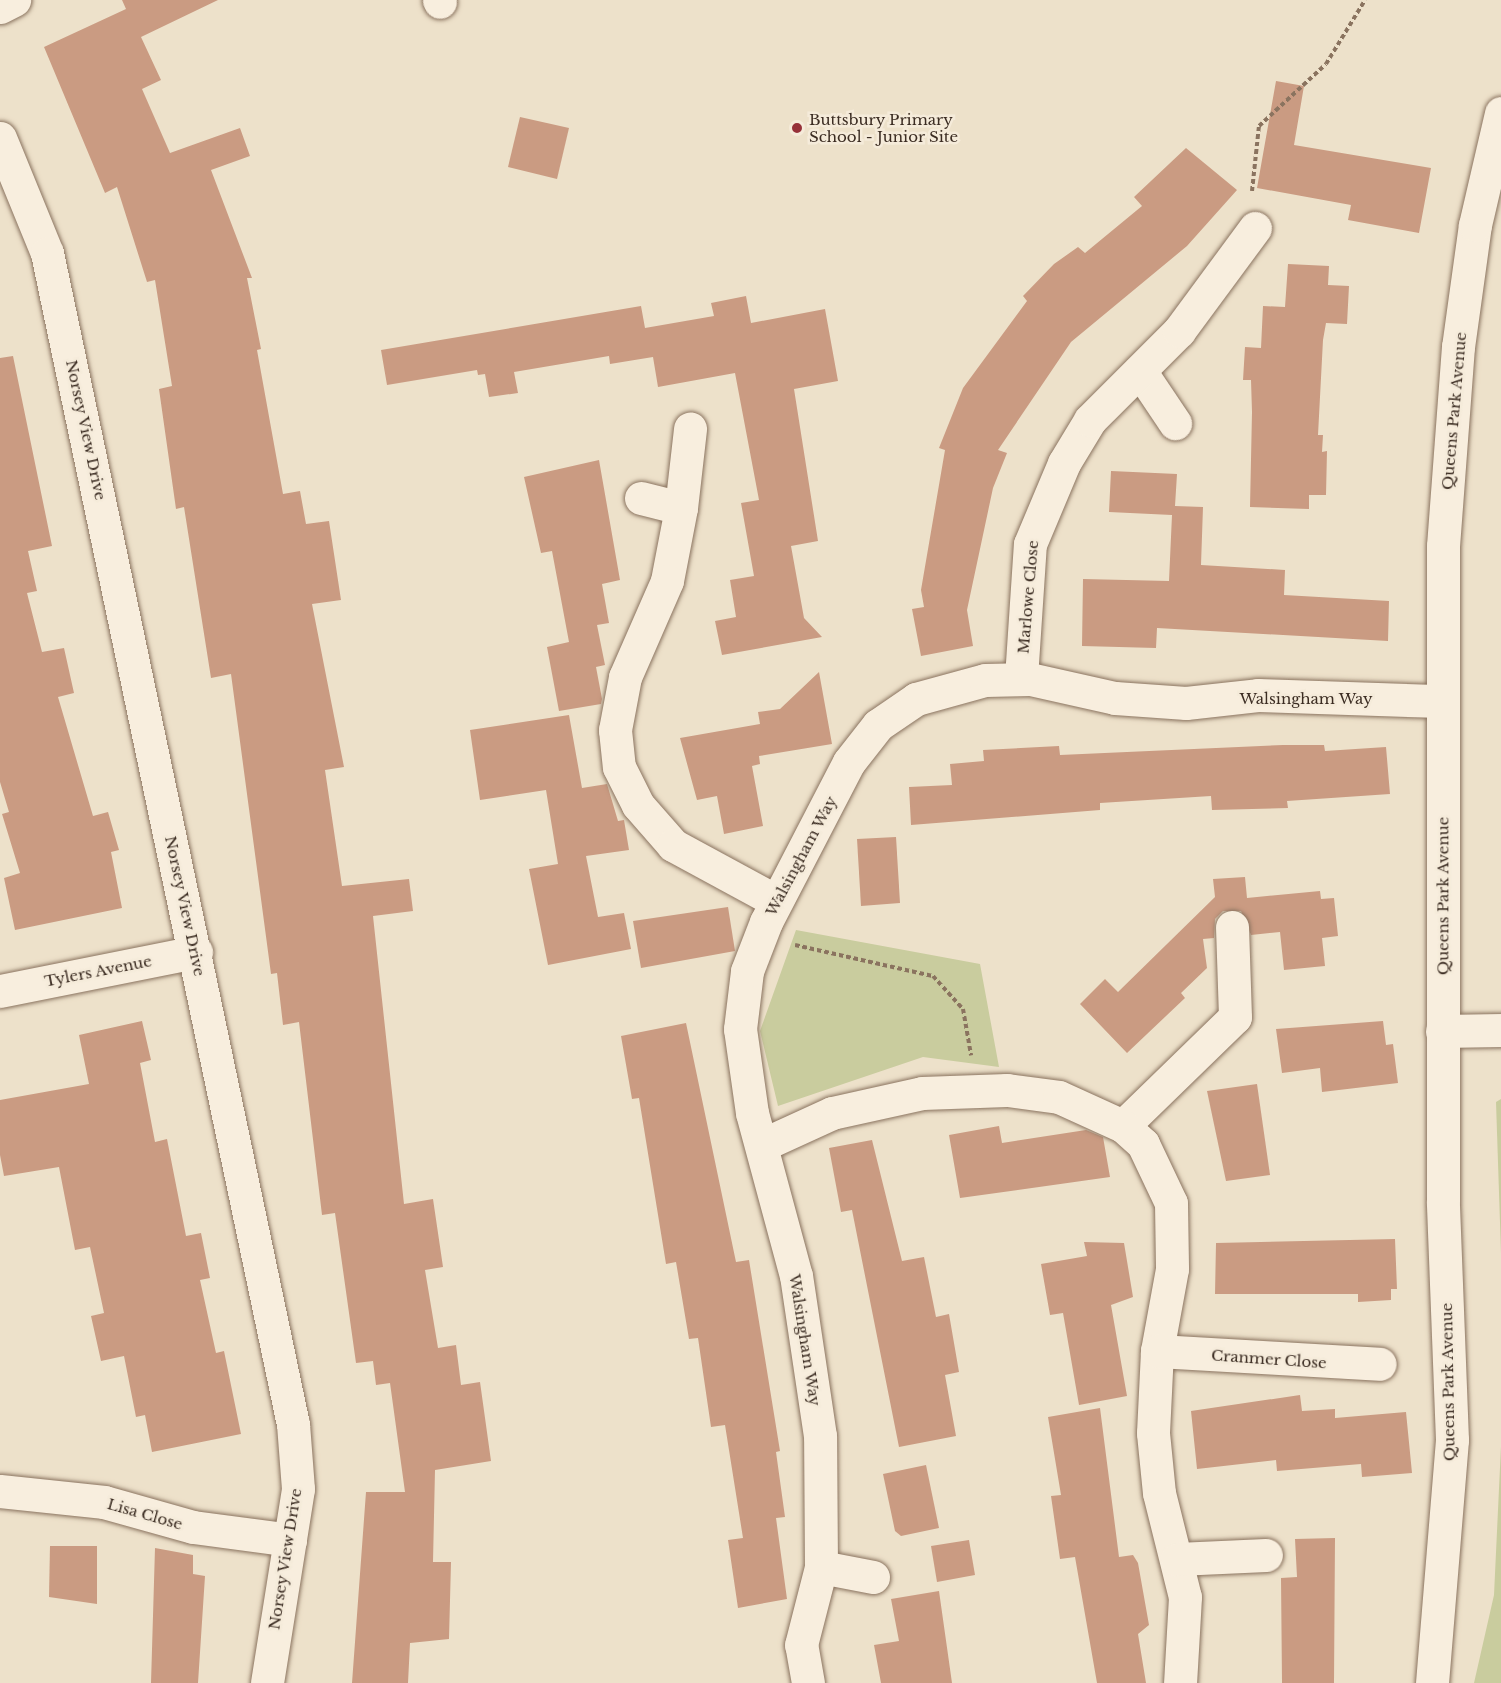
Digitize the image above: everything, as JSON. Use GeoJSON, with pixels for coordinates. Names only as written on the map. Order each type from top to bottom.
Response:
{"type":"FeatureCollection","features":[{"type":"Feature","properties":{"kind":"street"},"geometry":{"type":"LineString","coordinates":[[0,7],[14,0]]}},
{"type":"Feature","properties":{"kind":"street","name":"Queens Park Avenue"},"geometry":{"type":"LineString","coordinates":[[1432,1683],[1452,1440],[1442,1031],[1443,546],[1458,347],[1475,225],[1501,113]]}},
{"type":"Feature","properties":{"kind":"street","name":"Norsey View Drive"},"geometry":{"type":"LineString","coordinates":[[0,138],[47,253],[196,952],[293,1424],[298,1489],[267,1683]]}},
{"type":"Feature","properties":{"kind":"street","name":"Marlowe Close"},"geometry":{"type":"LineString","coordinates":[[1022,678],[1030,544],[1064,463],[1090,420],[1179,331],[1255,228]]}},
{"type":"Feature","properties":{"kind":"street"},"geometry":{"type":"LineString","coordinates":[[1140,371],[1175,423]]}},
{"type":"Feature","properties":{"kind":"street"},"geometry":{"type":"LineString","coordinates":[[690,429],[681,508],[667,581],[625,677],[615,730],[619,767],[638,805],[673,845],[776,901]]}},
{"type":"Feature","properties":{"kind":"street"},"geometry":{"type":"LineString","coordinates":[[640,498],[681,508]]}},
{"type":"Feature","properties":{"kind":"street","name":"Walsingham Way"},"geometry":{"type":"LineString","coordinates":[[808,1683],[801,1645],[821,1567],[822,1458],[809,1350],[762,1145],[740,1029],[747,971],[760,939],[776,901],[849,762],[878,725],[916,699],[955,685],[1022,678],[1115,698],[1186,703],[1258,695],[1443,701]]}},
{"type":"Feature","properties":{"kind":"street"},"geometry":{"type":"LineString","coordinates":[[1123,1126],[1234,1017],[1232,927]]}},
{"type":"Feature","properties":{"kind":"street","name":"Tylers Avenue"},"geometry":{"type":"LineString","coordinates":[[0,991],[196,952]]}},
{"type":"Feature","properties":{"kind":"street"},"geometry":{"type":"LineString","coordinates":[[1442,1031],[1501,1030]]}},
{"type":"Feature","properties":{"kind":"street"},"geometry":{"type":"LineString","coordinates":[[762,1145],[832,1113],[922,1093],[977,1091],[1059,1097],[1123,1126],[1143,1144],[1171,1203],[1172,1269],[1157,1351],[1153,1433],[1159,1493],[1185,1597],[1180,1683]]}},
{"type":"Feature","properties":{"kind":"street","name":"Cranmer Close"},"geometry":{"type":"LineString","coordinates":[[1157,1351],[1380,1364]]}},
{"type":"Feature","properties":{"kind":"street","name":"Lisa Close"},"geometry":{"type":"LineString","coordinates":[[0,1491],[104,1502],[193,1527],[290,1540]]}},
{"type":"Feature","properties":{"kind":"street"},"geometry":{"type":"LineString","coordinates":[[1177,1560],[1266,1555]]}},
{"type":"Feature","properties":{"kind":"street"},"geometry":{"type":"LineString","coordinates":[[821,1567],[873,1577]]}},
{"type":"Feature","properties":{"kind":"path"},"geometry":{"type":"LineString","coordinates":[[1255,228],[1252,189],[1259,126],[1326,64],[1365,0]]}},
{"type":"Feature","properties":{"kind":"path"},"geometry":{"type":"LineString","coordinates":[[760,939],[933,976],[963,1009],[977,1091]]}},
{"type":"Feature","properties":{"kind":"green space"},"geometry":{"type":"Polygon","coordinates":[[[796,930],[980,964],[999,1067],[923,1057],[778,1106],[760,1031],[796,930]]]}},
{"type":"Feature","properties":{"kind":"green space"},"geometry":{"type":"Polygon","coordinates":[[[1501,1099],[1501,1253],[1496,1102],[1501,1099]]]}},
{"type":"Feature","properties":{"kind":"green space"},"geometry":{"type":"Polygon","coordinates":[[[1501,1446],[1501,1683],[1474,1683],[1494,1595],[1501,1446]]]}},
{"type":"Feature","properties":{"kind":"building"},"geometry":{"type":"Polygon","coordinates":[[[122,0],[218,0],[141,37],[161,80],[142,89],[170,153],[240,128],[250,156],[211,170],[252,278],[247,278],[261,349],[257,350],[283,494],[300,491],[306,524],[329,521],[341,600],[312,604],[344,767],[325,770],[342,886],[409,879],[413,911],[373,916],[404,1204],[433,1199],[443,1267],[425,1270],[438,1348],[456,1345],[461,1385],[480,1382],[491,1461],[435,1470],[433,1562],[451,1562],[449,1639],[410,1643],[408,1683],[352,1683],[366,1492],[405,1492],[390,1383],[376,1385],[373,1361],[356,1363],[335,1213],[322,1215],[299,1022],[283,1025],[277,973],[271,974],[231,674],[211,678],[184,507],[176,509],[159,389],[172,386],[155,280],[147,282],[117,187],[105,193],[44,47],[126,9],[122,0]]]}},
{"type":"Feature","properties":{"kind":"building"},"geometry":{"type":"Polygon","coordinates":[[[1276,81],[1304,86],[1294,145],[1431,168],[1419,233],[1348,220],[1351,205],[1257,188],[1276,81]]]}},
{"type":"Feature","properties":{"kind":"building"},"geometry":{"type":"Polygon","coordinates":[[[520,117],[569,128],[557,179],[508,167],[520,117]]]}},
{"type":"Feature","properties":{"kind":"building"},"geometry":{"type":"Polygon","coordinates":[[[1186,148],[1237,190],[1187,246],[1071,342],[998,450],[1007,453],[993,488],[967,610],[973,646],[921,656],[912,609],[924,607],[921,590],[945,450],[939,448],[963,388],[1027,301],[1023,296],[1054,264],[1078,247],[1085,253],[1142,206],[1134,197],[1186,148]]]}},
{"type":"Feature","properties":{"kind":"building"},"geometry":{"type":"Polygon","coordinates":[[[1288,264],[1329,266],[1328,285],[1349,286],[1347,324],[1326,323],[1323,340],[1318,435],[1323,435],[1322,452],[1327,451],[1326,495],[1309,495],[1309,509],[1250,507],[1251,380],[1243,380],[1245,347],[1261,348],[1263,306],[1285,307],[1288,264]]]}},
{"type":"Feature","properties":{"kind":"building"},"geometry":{"type":"Polygon","coordinates":[[[746,296],[751,323],[825,309],[838,381],[794,389],[818,541],[791,546],[804,618],[822,637],[722,655],[715,621],[736,617],[730,580],[754,576],[741,503],[759,500],[735,373],[658,387],[653,357],[610,364],[609,356],[514,372],[518,393],[489,397],[485,374],[478,375],[477,370],[387,385],[381,350],[641,306],[645,328],[714,316],[711,303],[746,296]]]}},
{"type":"Feature","properties":{"kind":"building"},"geometry":{"type":"Polygon","coordinates":[[[13,356],[52,546],[28,551],[37,591],[27,593],[42,652],[64,648],[74,693],[58,697],[93,816],[108,812],[119,850],[111,852],[122,908],[15,930],[4,878],[20,873],[2,814],[9,812],[0,782],[0,358],[13,356]]]}},
{"type":"Feature","properties":{"kind":"building"},"geometry":{"type":"Polygon","coordinates":[[[599,460],[620,580],[602,584],[609,623],[597,625],[605,665],[596,667],[602,699],[601,704],[559,711],[547,647],[569,642],[552,551],[541,553],[524,477],[599,460]]]}},
{"type":"Feature","properties":{"kind":"building"},"geometry":{"type":"Polygon","coordinates":[[[1111,471],[1177,474],[1175,506],[1203,507],[1201,565],[1285,570],[1284,595],[1389,601],[1388,641],[1157,628],[1156,648],[1082,646],[1083,579],[1169,581],[1172,515],[1109,512],[1111,471]]]}},
{"type":"Feature","properties":{"kind":"building"},"geometry":{"type":"Polygon","coordinates":[[[819,672],[832,744],[759,756],[760,764],[752,766],[763,826],[724,834],[717,796],[697,800],[680,738],[760,724],[758,712],[780,709],[819,672]]]}},
{"type":"Feature","properties":{"kind":"building"},"geometry":{"type":"Polygon","coordinates":[[[569,715],[582,788],[607,784],[618,821],[624,820],[629,850],[586,856],[598,917],[624,913],[631,949],[548,965],[529,869],[558,864],[546,790],[480,800],[470,730],[569,715]]]}},
{"type":"Feature","properties":{"kind":"building"},"geometry":{"type":"Polygon","coordinates":[[[1324,745],[1325,751],[1386,747],[1390,794],[1287,801],[1288,808],[1212,810],[1211,796],[1100,803],[1100,810],[911,825],[909,787],[952,785],[950,764],[984,761],[983,750],[1059,746],[1060,755],[1324,745]]]}},
{"type":"Feature","properties":{"kind":"building"},"geometry":{"type":"Polygon","coordinates":[[[896,837],[900,903],[861,906],[857,839],[896,837]]]}},
{"type":"Feature","properties":{"kind":"building"},"geometry":{"type":"Polygon","coordinates":[[[1245,877],[1247,898],[1320,891],[1321,899],[1334,898],[1338,936],[1322,938],[1325,966],[1284,970],[1280,932],[1251,935],[1241,911],[1223,911],[1215,919],[1214,938],[1203,939],[1207,968],[1181,993],[1185,998],[1127,1053],[1080,1004],[1105,979],[1118,992],[1215,897],[1213,879],[1245,877]]]}},
{"type":"Feature","properties":{"kind":"building"},"geometry":{"type":"Polygon","coordinates":[[[728,907],[735,951],[641,968],[633,921],[728,907]]]}},
{"type":"Feature","properties":{"kind":"building"},"geometry":{"type":"Polygon","coordinates":[[[142,1021],[151,1060],[140,1063],[155,1142],[167,1139],[186,1236],[201,1233],[210,1278],[200,1280],[216,1353],[224,1351],[241,1434],[152,1452],[145,1415],[136,1417],[124,1356],[101,1361],[91,1316],[104,1313],[90,1247],[75,1250],[59,1167],[4,1176],[0,1155],[0,1100],[89,1084],[79,1035],[142,1021]]]}},
{"type":"Feature","properties":{"kind":"building"},"geometry":{"type":"Polygon","coordinates":[[[1383,1021],[1386,1045],[1393,1044],[1398,1083],[1322,1092],[1320,1068],[1282,1073],[1276,1029],[1383,1021]]]}},
{"type":"Feature","properties":{"kind":"building"},"geometry":{"type":"Polygon","coordinates":[[[686,1023],[736,1262],[749,1260],[780,1451],[776,1452],[785,1517],[776,1518],[787,1599],[738,1608],[728,1540],[743,1538],[725,1425],[711,1427],[698,1338],[689,1339],[676,1262],[666,1264],[639,1098],[632,1099],[621,1036],[686,1023]]]}},
{"type":"Feature","properties":{"kind":"building"},"geometry":{"type":"Polygon","coordinates":[[[1257,1084],[1270,1175],[1226,1181],[1207,1091],[1257,1084]]]}},
{"type":"Feature","properties":{"kind":"building"},"geometry":{"type":"Polygon","coordinates":[[[999,1126],[1002,1143],[1086,1130],[1103,1137],[1110,1177],[960,1198],[949,1135],[999,1126]]]}},
{"type":"Feature","properties":{"kind":"building"},"geometry":{"type":"Polygon","coordinates":[[[872,1140],[902,1261],[924,1257],[936,1317],[949,1314],[959,1372],[945,1375],[956,1436],[899,1447],[852,1210],[841,1212],[829,1148],[872,1140]]]}},
{"type":"Feature","properties":{"kind":"building"},"geometry":{"type":"Polygon","coordinates":[[[1395,1239],[1397,1289],[1391,1289],[1391,1300],[1358,1302],[1358,1294],[1215,1294],[1216,1243],[1395,1239]]]}},
{"type":"Feature","properties":{"kind":"building"},"geometry":{"type":"Polygon","coordinates":[[[1084,1242],[1124,1243],[1133,1297],[1111,1305],[1127,1396],[1079,1405],[1063,1313],[1050,1315],[1041,1264],[1087,1256],[1084,1242]]]}},
{"type":"Feature","properties":{"kind":"building"},"geometry":{"type":"Polygon","coordinates":[[[1300,1395],[1302,1411],[1335,1409],[1335,1418],[1406,1412],[1412,1473],[1362,1477],[1361,1464],[1277,1471],[1276,1460],[1197,1469],[1191,1411],[1300,1395]]]}},
{"type":"Feature","properties":{"kind":"building"},"geometry":{"type":"Polygon","coordinates":[[[1100,1408],[1119,1557],[1133,1555],[1138,1563],[1149,1625],[1138,1634],[1146,1683],[1097,1683],[1075,1557],[1060,1559],[1051,1496],[1061,1495],[1048,1417],[1100,1408]]]}},
{"type":"Feature","properties":{"kind":"building"},"geometry":{"type":"Polygon","coordinates":[[[926,1465],[939,1528],[901,1536],[895,1531],[883,1474],[926,1465]]]}},
{"type":"Feature","properties":{"kind":"building"},"geometry":{"type":"Polygon","coordinates":[[[1335,1538],[1334,1683],[1282,1683],[1281,1578],[1297,1577],[1295,1539],[1335,1538]]]}},
{"type":"Feature","properties":{"kind":"building"},"geometry":{"type":"Polygon","coordinates":[[[969,1540],[975,1575],[937,1582],[931,1546],[969,1540]]]}},
{"type":"Feature","properties":{"kind":"building"},"geometry":{"type":"Polygon","coordinates":[[[50,1546],[97,1546],[97,1604],[49,1597],[50,1546]]]}},
{"type":"Feature","properties":{"kind":"building"},"geometry":{"type":"Polygon","coordinates":[[[155,1548],[193,1555],[193,1574],[205,1576],[198,1683],[151,1683],[155,1548]]]}},
{"type":"Feature","properties":{"kind":"building"},"geometry":{"type":"Polygon","coordinates":[[[939,1591],[952,1683],[881,1683],[874,1645],[899,1641],[891,1599],[939,1591]]]}},
{"type":"Feature","properties":{"kind":"place","name":"Buttsbury Primary School - Junior Site"},"geometry":{"type":"Point","coordinates":[797,128]}}]}
